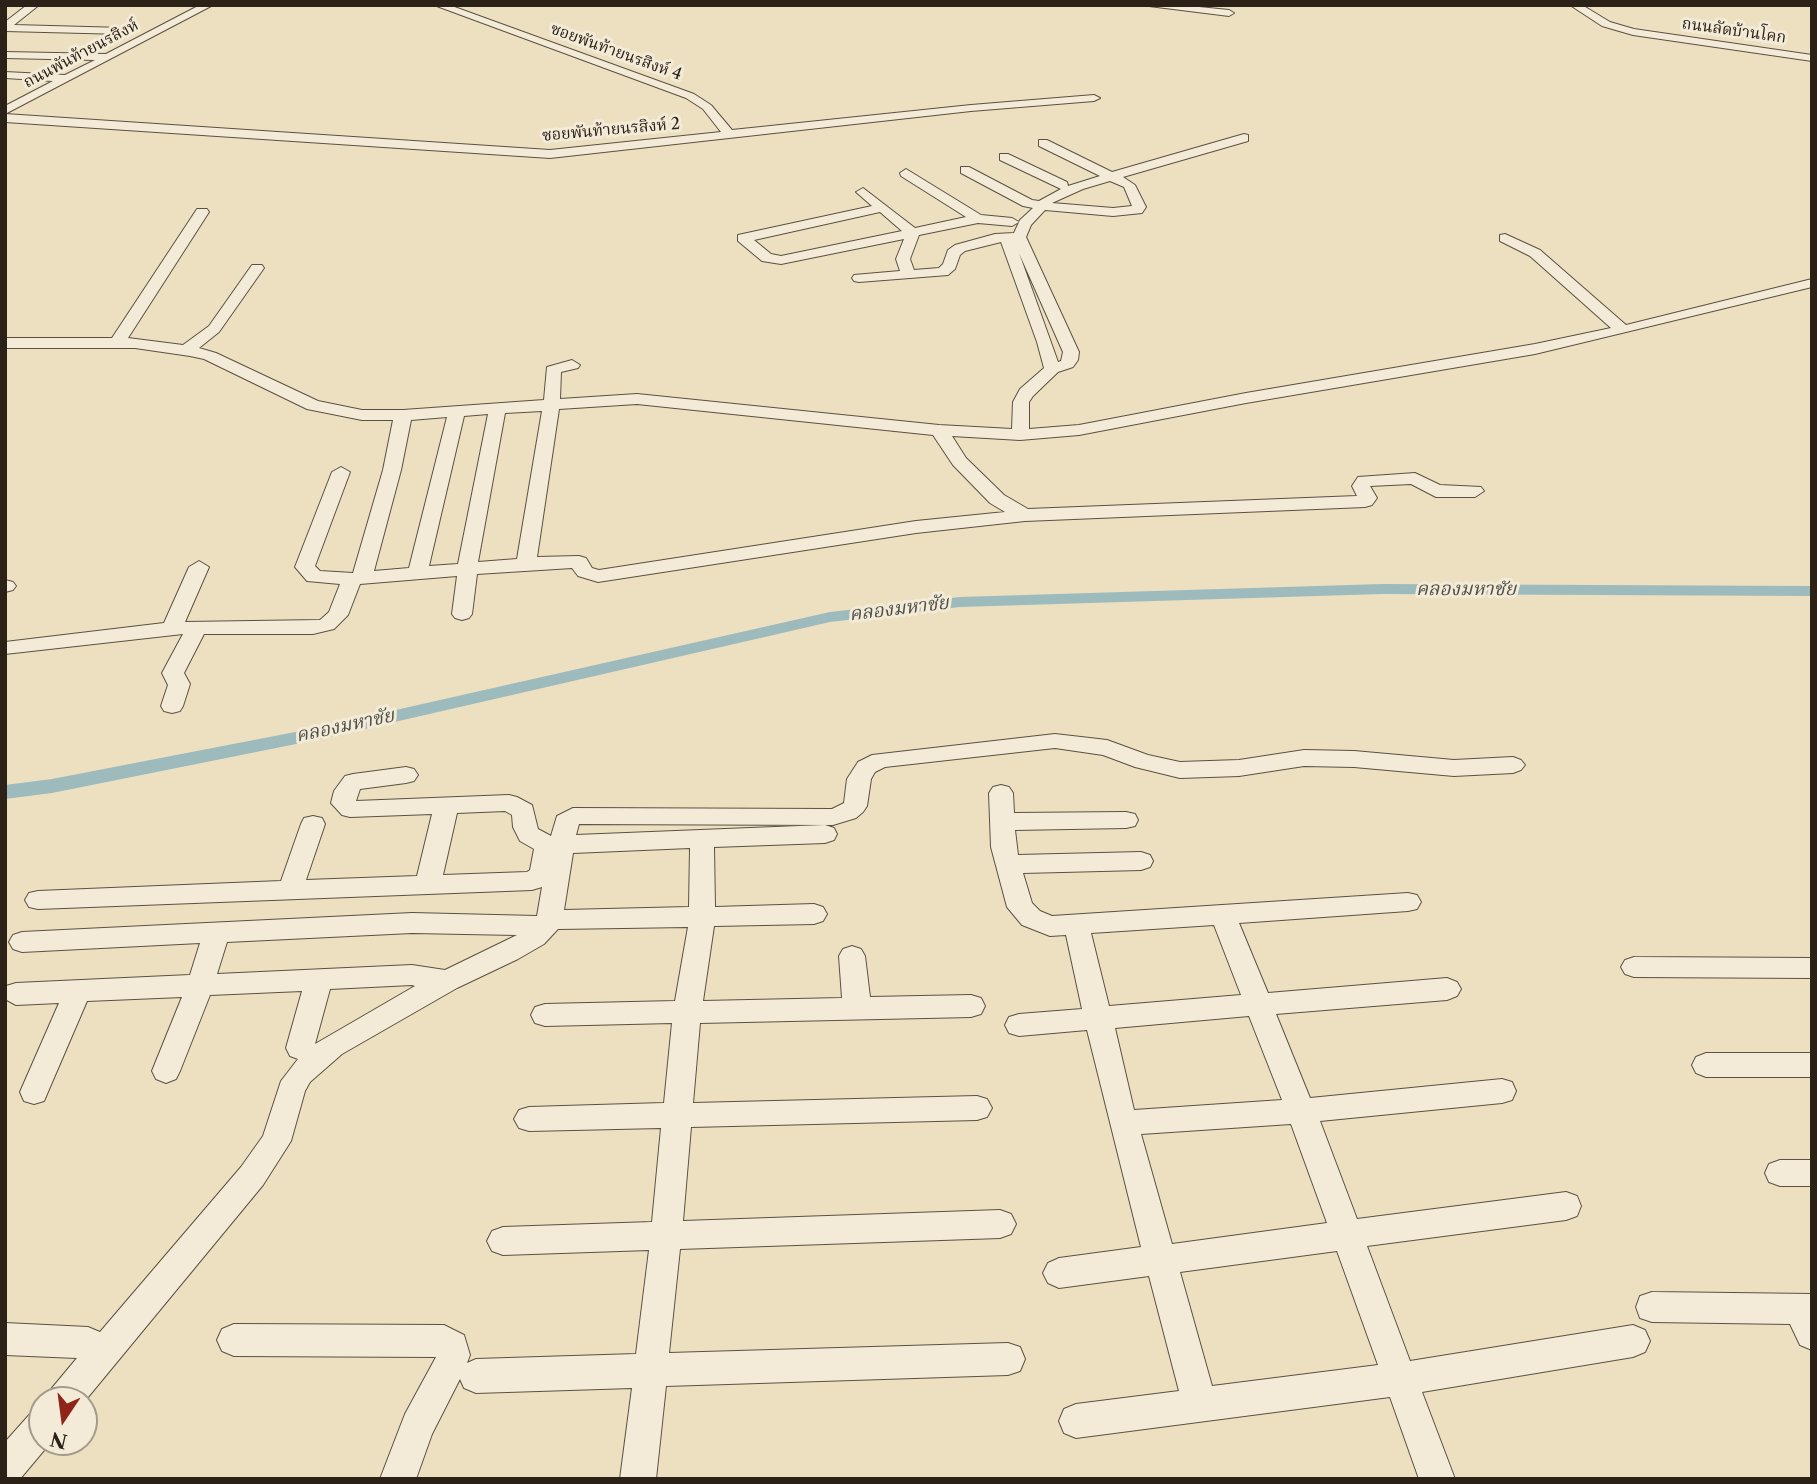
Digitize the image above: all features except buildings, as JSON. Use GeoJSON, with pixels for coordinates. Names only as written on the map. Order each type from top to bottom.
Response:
{"type":"FeatureCollection","features":[{"type":"Feature","properties":{"kind":"street"},"geometry":{"type":"LineString","coordinates":[[5,27],[34,5]]}},
{"type":"Feature","properties":{"kind":"street","name":"ถนนพันท้ายนรสิงห์"},"geometry":{"type":"LineString","coordinates":[[5,111],[208,5]]}},
{"type":"Feature","properties":{"kind":"street","name":"ซอยพันท้ายนรสิงห์ 4"},"geometry":{"type":"LineString","coordinates":[[439,5],[690,96],[707,107],[729,134]]}},
{"type":"Feature","properties":{"kind":"street"},"geometry":{"type":"LineString","coordinates":[[1146,5],[1229,13]]}},
{"type":"Feature","properties":{"kind":"street","name":"ถนนลัดบ้านโคก"},"geometry":{"type":"LineString","coordinates":[[1575,5],[1600,21],[1633,32],[1812,58]]}},
{"type":"Feature","properties":{"kind":"street"},"geometry":{"type":"LineString","coordinates":[[5,27],[127,29],[94,45]]}},
{"type":"Feature","properties":{"kind":"street"},"geometry":{"type":"LineString","coordinates":[[49,39],[68,29]]}},
{"type":"Feature","properties":{"kind":"street"},"geometry":{"type":"LineString","coordinates":[[5,55],[106,59]]}},
{"type":"Feature","properties":{"kind":"street"},"geometry":{"type":"LineString","coordinates":[[5,75],[68,79]]}},
{"type":"Feature","properties":{"kind":"street"},"geometry":{"type":"LineString","coordinates":[[17,93],[40,94]]}},
{"type":"Feature","properties":{"kind":"street","name":"ซอยพันท้ายนรสิงห์ 2"},"geometry":{"type":"LineString","coordinates":[[5,118],[566,153],[1031,102],[1094,99]]}},
{"type":"Feature","properties":{"kind":"street"},"geometry":{"type":"LineString","coordinates":[[881,208],[743,239],[767,258],[781,260],[978,219],[1012,222],[1062,185],[1113,174],[1244,138]]}},
{"type":"Feature","properties":{"kind":"street"},"geometry":{"type":"LineString","coordinates":[[965,170],[1035,204],[1113,212],[1137,210],[1139,206],[1129,185],[1113,174],[1043,143]]}},
{"type":"Feature","properties":{"kind":"street"},"geometry":{"type":"LineString","coordinates":[[1004,156],[1062,185]]}},
{"type":"Feature","properties":{"kind":"street"},"geometry":{"type":"LineString","coordinates":[[906,173],[978,219]]}},
{"type":"Feature","properties":{"kind":"street"},"geometry":{"type":"LineString","coordinates":[[859,278],[943,272],[950,266],[953,253],[960,248],[1013,237],[1025,223],[1035,204],[1113,174]]}},
{"type":"Feature","properties":{"kind":"street"},"geometry":{"type":"LineString","coordinates":[[863,192],[913,233]]}},
{"type":"Feature","properties":{"kind":"street"},"geometry":{"type":"LineString","coordinates":[[117,343],[202,212]]}},
{"type":"Feature","properties":{"kind":"street"},"geometry":{"type":"LineString","coordinates":[[1012,222],[1013,237],[1052,369]]}},
{"type":"Feature","properties":{"kind":"street"},"geometry":{"type":"LineString","coordinates":[[909,275],[903,258],[913,233]]}},
{"type":"Feature","properties":{"kind":"street"},"geometry":{"type":"LineString","coordinates":[[1013,237],[1071,352],[1067,364],[1052,369],[1026,393],[1021,402],[1020,435]]}},
{"type":"Feature","properties":{"kind":"street"},"geometry":{"type":"LineString","coordinates":[[1505,238],[1535,253],[1623,330]]}},
{"type":"Feature","properties":{"kind":"street"},"geometry":{"type":"LineString","coordinates":[[186,350],[214,330],[257,268]]}},
{"type":"Feature","properties":{"kind":"street"},"geometry":{"type":"LineString","coordinates":[[5,343],[117,343],[186,350],[210,356],[313,404],[362,415],[404,415],[617,399],[659,400],[939,430],[1020,435],[1079,430],[1246,398],[1485,358],[1623,330],[1812,284]]}},
{"type":"Feature","properties":{"kind":"street"},"geometry":{"type":"LineString","coordinates":[[526,564],[552,403],[553,370],[572,365]]}},
{"type":"Feature","properties":{"kind":"street"},"geometry":{"type":"LineString","coordinates":[[462,614],[466,570],[498,407]]}},
{"type":"Feature","properties":{"kind":"street"},"geometry":{"type":"LineString","coordinates":[[418,573],[457,411]]}},
{"type":"Feature","properties":{"kind":"street"},"geometry":{"type":"LineString","coordinates":[[5,648],[172,628],[313,628],[327,625],[338,615],[357,578],[392,470],[404,415]]}},
{"type":"Feature","properties":{"kind":"street"},"geometry":{"type":"LineString","coordinates":[[939,430],[959,461],[997,499],[1025,515]]}},
{"type":"Feature","properties":{"kind":"street"},"geometry":{"type":"LineString","coordinates":[[341,472],[305,567],[314,577],[357,578],[579,562],[585,572],[598,576],[916,527],[1025,515],[1365,501],[1368,498],[1361,486],[1364,481],[1406,478],[1421,481],[1436,491],[1475,491]]}},
{"type":"Feature","properties":{"kind":"street"},"geometry":{"type":"LineString","coordinates":[[172,628],[199,567]]}},
{"type":"Feature","properties":{"kind":"street"},"geometry":{"type":"LineString","coordinates":[[172,706],[179,684],[174,680],[173,673],[197,627]]}},
{"type":"Feature","properties":{"kind":"street"},"geometry":{"type":"LineString","coordinates":[[38,900],[538,879],[566,822],[573,816],[582,814],[764,819],[834,817],[848,813],[855,806],[859,779],[866,767],[880,760],[1055,741],[1107,748],[1143,762],[1190,770],[1239,768],[1304,758],[1354,759],[1454,768],[1513,765]]}},
{"type":"Feature","properties":{"kind":"street"},"geometry":{"type":"LineString","coordinates":[[406,775],[353,782],[346,791],[343,803],[350,809],[509,803],[524,811],[525,827],[529,835],[554,845],[825,834]]}},
{"type":"Feature","properties":{"kind":"street"},"geometry":{"type":"LineString","coordinates":[[1001,793],[1006,864],[1020,907],[1031,918],[1050,926],[1408,902]]}},
{"type":"Feature","properties":{"kind":"street"},"geometry":{"type":"LineString","coordinates":[[412,923],[446,807]]}},
{"type":"Feature","properties":{"kind":"street"},"geometry":{"type":"LineString","coordinates":[[1002,822],[1126,820]]}},
{"type":"Feature","properties":{"kind":"street"},"geometry":{"type":"LineString","coordinates":[[291,889],[313,824]]}},
{"type":"Feature","properties":{"kind":"street"},"geometry":{"type":"LineString","coordinates":[[638,1479],[666,1236],[687,1013],[702,918],[702,840]]}},
{"type":"Feature","properties":{"kind":"street"},"geometry":{"type":"LineString","coordinates":[[553,923],[549,920],[554,845]]}},
{"type":"Feature","properties":{"kind":"street"},"geometry":{"type":"LineString","coordinates":[[1006,864],[1141,861]]}},
{"type":"Feature","properties":{"kind":"street"},"geometry":{"type":"LineString","coordinates":[[1222,913],[1301,1111],[1437,1479]]}},
{"type":"Feature","properties":{"kind":"street"},"geometry":{"type":"LineString","coordinates":[[22,942],[412,923],[553,923],[814,914]]}},
{"type":"Feature","properties":{"kind":"street"},"geometry":{"type":"LineString","coordinates":[[76,1386],[252,1176],[276,1141],[291,1089],[300,1074],[332,1046],[447,981],[536,937],[553,923]]}},
{"type":"Feature","properties":{"kind":"street"},"geometry":{"type":"LineString","coordinates":[[1076,923],[1096,1018],[1123,1123],[1200,1405]]}},
{"type":"Feature","properties":{"kind":"street"},"geometry":{"type":"LineString","coordinates":[[166,1071],[200,985],[217,932]]}},
{"type":"Feature","properties":{"kind":"street"},"geometry":{"type":"LineString","coordinates":[[852,956],[856,1009]]}},
{"type":"Feature","properties":{"kind":"street"},"geometry":{"type":"LineString","coordinates":[[1634,967],[1812,968]]}},
{"type":"Feature","properties":{"kind":"street"},"geometry":{"type":"LineString","coordinates":[[16,994],[412,975],[447,981]]}},
{"type":"Feature","properties":{"kind":"street"},"geometry":{"type":"LineString","coordinates":[[300,1048],[319,980]]}},
{"type":"Feature","properties":{"kind":"street"},"geometry":{"type":"LineString","coordinates":[[1019,1025],[1447,989]]}},
{"type":"Feature","properties":{"kind":"street"},"geometry":{"type":"LineString","coordinates":[[34,1092],[77,993]]}},
{"type":"Feature","properties":{"kind":"street"},"geometry":{"type":"LineString","coordinates":[[544,1015],[971,1006]]}},
{"type":"Feature","properties":{"kind":"street"},"geometry":{"type":"LineString","coordinates":[[1706,1065],[1812,1065]]}},
{"type":"Feature","properties":{"kind":"street"},"geometry":{"type":"LineString","coordinates":[[1123,1123],[1301,1111],[1502,1091]]}},
{"type":"Feature","properties":{"kind":"street"},"geometry":{"type":"LineString","coordinates":[[529,1119],[977,1108]]}},
{"type":"Feature","properties":{"kind":"street"},"geometry":{"type":"LineString","coordinates":[[1780,1173],[1812,1173]]}},
{"type":"Feature","properties":{"kind":"street"},"geometry":{"type":"LineString","coordinates":[[1059,1273],[1566,1206]]}},
{"type":"Feature","properties":{"kind":"street"},"geometry":{"type":"LineString","coordinates":[[503,1241],[1000,1224]]}},
{"type":"Feature","properties":{"kind":"street"},"geometry":{"type":"LineString","coordinates":[[1652,1307],[1807,1317]]}},
{"type":"Feature","properties":{"kind":"street"},"geometry":{"type":"LineString","coordinates":[[5,1339],[88,1343]]}},
{"type":"Feature","properties":{"kind":"street"},"geometry":{"type":"LineString","coordinates":[[234,1340],[444,1340],[452,1346],[453,1355],[449,1366],[417,1426],[398,1479]]}},
{"type":"Feature","properties":{"kind":"street"},"geometry":{"type":"LineString","coordinates":[[1076,1421],[1400,1379],[1633,1341]]}},
{"type":"Feature","properties":{"kind":"street"},"geometry":{"type":"LineString","coordinates":[[476,1376],[1008,1359]]}},
{"type":"Feature","properties":{"kind":"street"},"geometry":{"type":"LineString","coordinates":[[5,1469],[28,1442]]}},
{"type":"Feature","properties":{"kind":"waterway","name":"คลองมหาชัย"},"geometry":{"type":"LineString","coordinates":[[5,792],[52,786],[316,734],[830,617],[960,602],[1382,589],[1812,591]]}}]}
